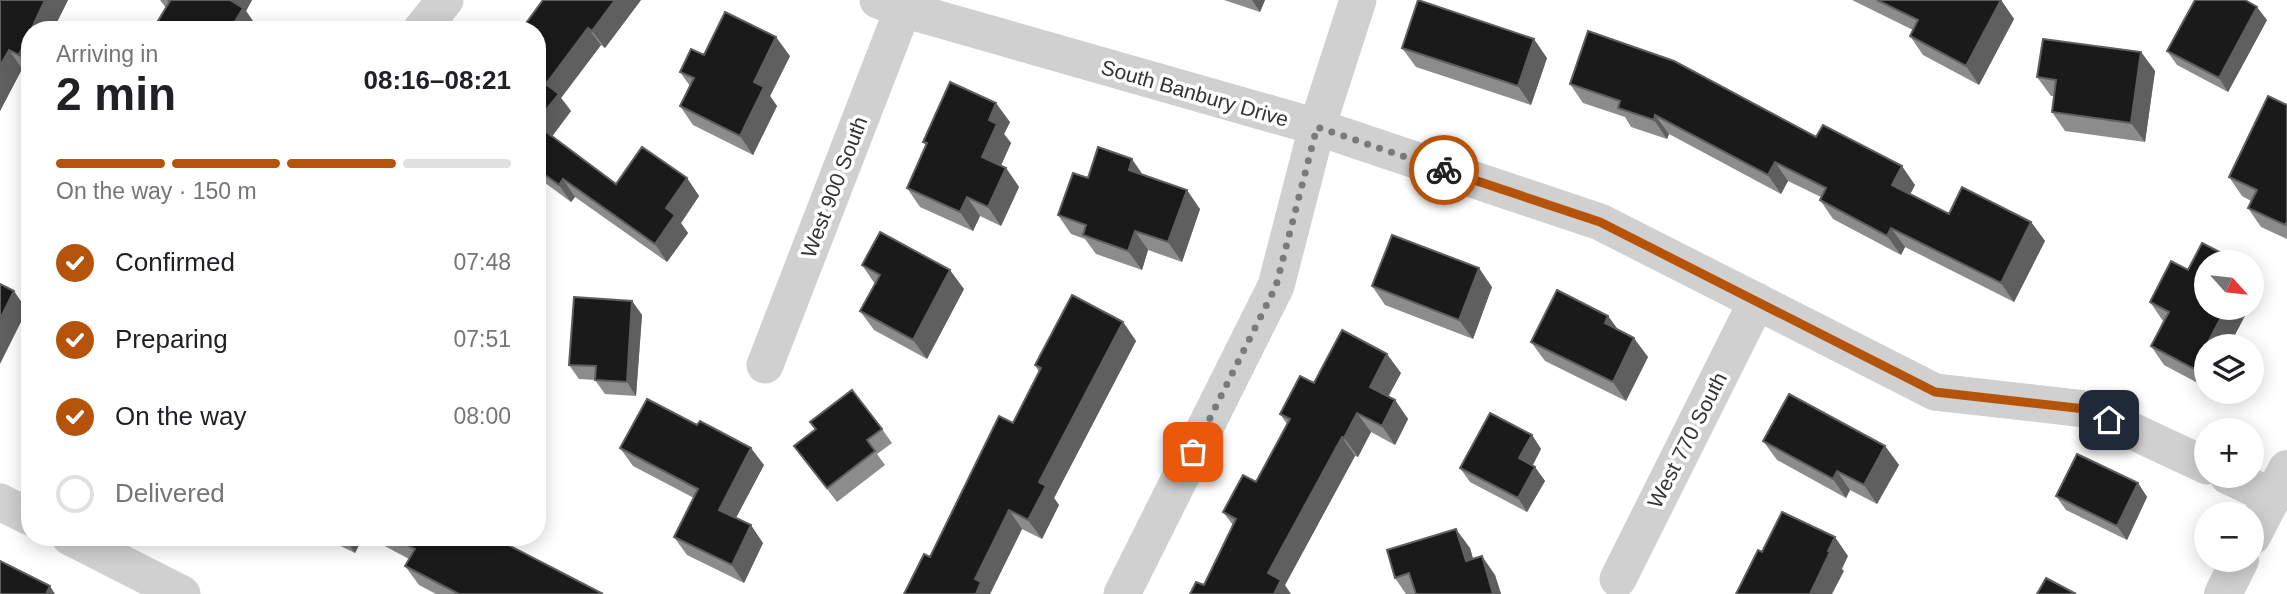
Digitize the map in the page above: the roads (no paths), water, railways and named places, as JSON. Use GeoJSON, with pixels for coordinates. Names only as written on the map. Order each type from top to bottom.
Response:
{"type":"FeatureCollection","features":[{"type":"Feature","properties":{"kind":"street"},"geometry":{"type":"LineString","coordinates":[[428,21],[445,0]]}},
{"type":"Feature","properties":{"kind":"street"},"geometry":{"type":"LineString","coordinates":[[1122,594],[1276,286],[1317,127],[1358,0]]}},
{"type":"Feature","properties":{"kind":"street","name":"South Banbury Drive"},"geometry":{"type":"LineString","coordinates":[[890,5],[1317,127],[1600,222],[1935,392],[2085,409],[2194,460]]}},
{"type":"Feature","properties":{"kind":"street","name":"West 900 South"},"geometry":{"type":"LineString","coordinates":[[765,365],[890,5]]}},
{"type":"Feature","properties":{"kind":"street","name":"West 770 South"},"geometry":{"type":"LineString","coordinates":[[1618,579],[1757,301]]}},
{"type":"Feature","properties":{"kind":"street"},"geometry":{"type":"LineString","coordinates":[[2264,513],[2280,483]]}},
{"type":"Feature","properties":{"kind":"street"},"geometry":{"type":"LineString","coordinates":[[0,502],[21,512]]}},
{"type":"Feature","properties":{"kind":"street"},"geometry":{"type":"LineString","coordinates":[[88,546],[182,594]]}},
{"type":"Feature","properties":{"kind":"street"},"geometry":{"type":"LineString","coordinates":[[2223,594],[2234,572]]}}]}
